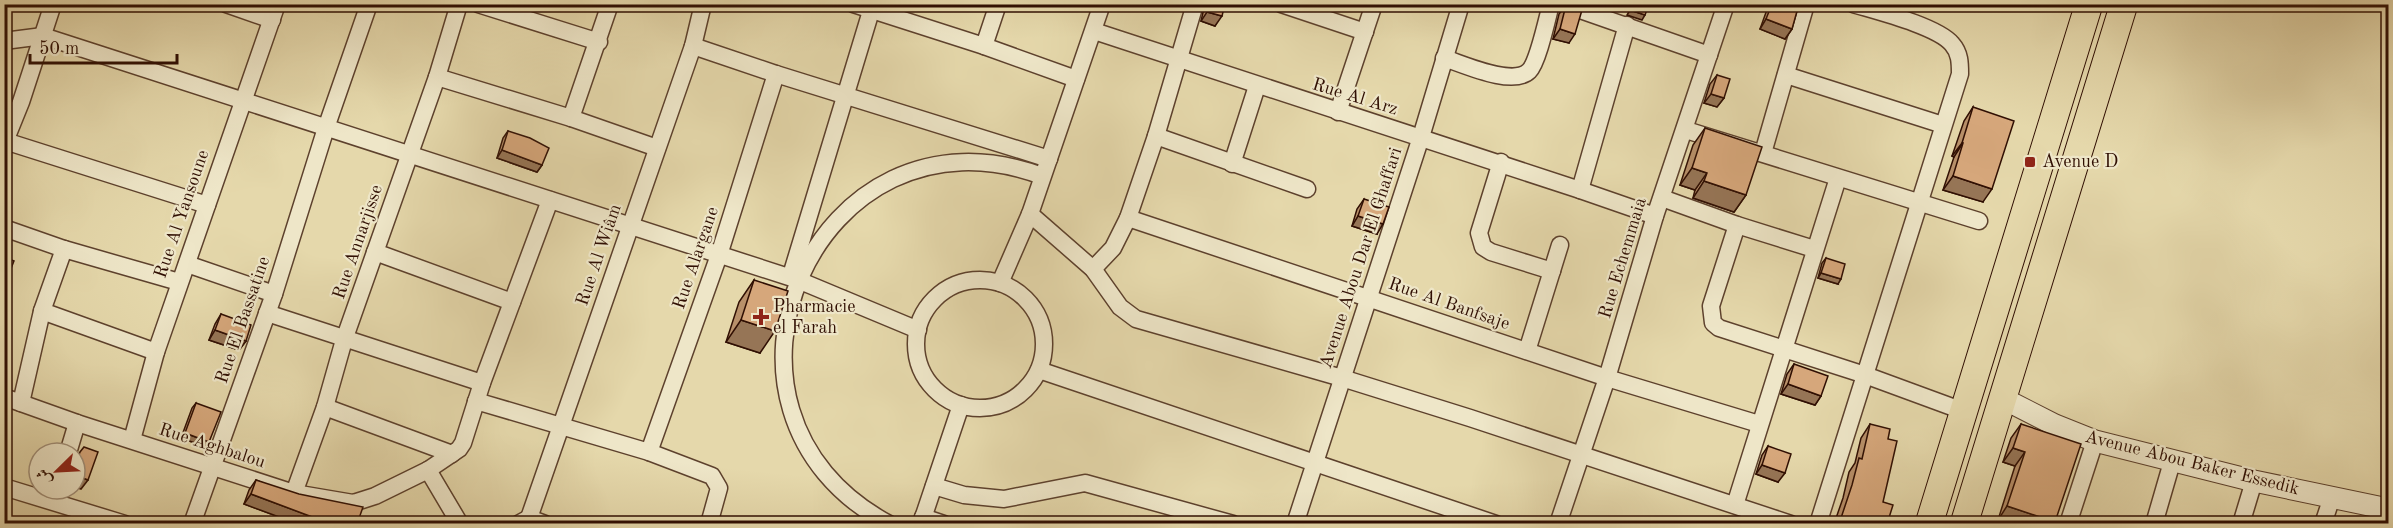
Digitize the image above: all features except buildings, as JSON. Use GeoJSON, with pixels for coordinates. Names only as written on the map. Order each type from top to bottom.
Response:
{"type":"FeatureCollection","features":[{"type":"Feature","properties":{"kind":"main road"},"geometry":{"type":"LineString","coordinates":[[1929,524],[2089,4]]}},
{"type":"Feature","properties":{"kind":"main road"},"geometry":{"type":"LineString","coordinates":[[1964,524],[2124,4]]}},
{"type":"Feature","properties":{"kind":"street"},"geometry":{"type":"LineString","coordinates":[[53,4],[5,142],[207,205]]}},
{"type":"Feature","properties":{"kind":"street"},"geometry":{"type":"LineString","coordinates":[[226,4],[274,12]]}},
{"type":"Feature","properties":{"kind":"street","name":"Rue El Bassatine"},"geometry":{"type":"LineString","coordinates":[[192,524],[267,313],[326,128],[369,4]]}},
{"type":"Feature","properties":{"kind":"street","name":"Rue Annarjisse"},"geometry":{"type":"LineString","coordinates":[[294,493],[325,407],[344,340],[437,77],[459,4]]}},
{"type":"Feature","properties":{"kind":"street"},"geometry":{"type":"LineString","coordinates":[[478,4],[599,42]]}},
{"type":"Feature","properties":{"kind":"street"},"geometry":{"type":"LineString","coordinates":[[571,118],[599,42],[610,4]]}},
{"type":"Feature","properties":{"kind":"street","name":"Rue Al Wiâm"},"geometry":{"type":"LineString","coordinates":[[531,522],[693,46],[704,4]]}},
{"type":"Feature","properties":{"kind":"street"},"geometry":{"type":"LineString","coordinates":[[853,4],[984,46],[1076,79]]}},
{"type":"Feature","properties":{"kind":"street"},"geometry":{"type":"LineString","coordinates":[[984,46],[998,4]]}},
{"type":"Feature","properties":{"kind":"street"},"geometry":{"type":"LineString","coordinates":[[1000,283],[1030,214],[1102,4]]}},
{"type":"Feature","properties":{"kind":"street"},"geometry":{"type":"LineString","coordinates":[[1093,269],[1113,248],[1128,218],[1156,136],[1195,4]]}},
{"type":"Feature","properties":{"kind":"street"},"geometry":{"type":"LineString","coordinates":[[1281,4],[1365,32]]}},
{"type":"Feature","properties":{"kind":"street"},"geometry":{"type":"LineString","coordinates":[[1338,112],[1374,4]]}},
{"type":"Feature","properties":{"kind":"street","name":"Avenue Abou Dar El Ghaffari"},"geometry":{"type":"LineString","coordinates":[[1295,524],[1421,137],[1461,4]]}},
{"type":"Feature","properties":{"kind":"street"},"geometry":{"type":"LineString","coordinates":[[1444,58],[1508,78],[1523,75],[1533,65],[1551,4]]}},
{"type":"Feature","properties":{"kind":"street"},"geometry":{"type":"LineString","coordinates":[[1563,4],[1708,55]]}},
{"type":"Feature","properties":{"kind":"street","name":"Rue Echemmaia"},"geometry":{"type":"LineString","coordinates":[[1558,524],[1607,378],[1655,216],[1686,130],[1726,4]]}},
{"type":"Feature","properties":{"kind":"street"},"geometry":{"type":"LineString","coordinates":[[1763,153],[1806,4]]}},
{"type":"Feature","properties":{"kind":"street"},"geometry":{"type":"LineString","coordinates":[[1818,524],[1960,74],[1957,52],[1943,36],[1897,11],[1853,4]]}},
{"type":"Feature","properties":{"kind":"street"},"geometry":{"type":"LineString","coordinates":[[871,11],[794,279],[784,339],[784,375],[792,411],[807,444],[827,474],[862,507],[889,524]]}},
{"type":"Feature","properties":{"kind":"street","name":"Rue Al Yansoune"},"geometry":{"type":"LineString","coordinates":[[132,440],[156,352],[179,282],[274,12]]}},
{"type":"Feature","properties":{"kind":"street"},"geometry":{"type":"LineString","coordinates":[[1580,190],[1628,26]]}},
{"type":"Feature","properties":{"kind":"street","name":"Rue Al Arz"},"geometry":{"type":"LineString","coordinates":[[1094,30],[1257,86],[1501,162],[1655,216]]}},
{"type":"Feature","properties":{"kind":"street"},"geometry":{"type":"LineString","coordinates":[[4,40],[43,36],[794,279],[918,330]]}},
{"type":"Feature","properties":{"kind":"street"},"geometry":{"type":"LineString","coordinates":[[693,46],[776,75],[1049,159]]}},
{"type":"Feature","properties":{"kind":"street","name":"Rue Alargane"},"geometry":{"type":"LineString","coordinates":[[649,452],[719,255],[776,75]]}},
{"type":"Feature","properties":{"kind":"street"},"geometry":{"type":"LineString","coordinates":[[1786,75],[1943,125]]}},
{"type":"Feature","properties":{"kind":"street"},"geometry":{"type":"LineString","coordinates":[[437,77],[571,118],[657,148]]}},
{"type":"Feature","properties":{"kind":"street"},"geometry":{"type":"LineString","coordinates":[[1232,164],[1257,86]]}},
{"type":"Feature","properties":{"kind":"street"},"geometry":{"type":"LineString","coordinates":[[1686,130],[1978,221]]}},
{"type":"Feature","properties":{"kind":"street"},"geometry":{"type":"LineString","coordinates":[[1156,136],[1307,189]]}},
{"type":"Feature","properties":{"kind":"street"},"geometry":{"type":"LineString","coordinates":[[1501,162],[1479,233],[1483,247],[1491,252],[1552,272]]}},
{"type":"Feature","properties":{"kind":"street"},"geometry":{"type":"LineString","coordinates":[[794,279],[816,246],[840,217],[870,192],[904,175],[935,166],[967,163],[1005,166],[1042,176]]}},
{"type":"Feature","properties":{"kind":"street"},"geometry":{"type":"LineString","coordinates":[[1735,505],[1838,178]]}},
{"type":"Feature","properties":{"kind":"street"},"geometry":{"type":"LineString","coordinates":[[1662,198],[1814,249]]}},
{"type":"Feature","properties":{"kind":"street","name":"Rue Aghbalou"},"geometry":{"type":"LineString","coordinates":[[4,397],[212,468],[294,493],[353,503],[375,496],[428,470],[459,449],[465,440],[482,382],[550,200]]}},
{"type":"Feature","properties":{"kind":"street"},"geometry":{"type":"LineString","coordinates":[[1030,214],[1093,269],[1120,307],[1136,318],[1342,378],[1791,524]]}},
{"type":"Feature","properties":{"kind":"street","name":"Rue Al Banfsaje"},"geometry":{"type":"LineString","coordinates":[[1128,218],[1607,378],[1759,424]]}},
{"type":"Feature","properties":{"kind":"street"},"geometry":{"type":"LineString","coordinates":[[1737,225],[1712,306],[1713,323],[1719,328],[1865,375],[1963,411]]}},
{"type":"Feature","properties":{"kind":"street"},"geometry":{"type":"LineString","coordinates":[[4,228],[64,249],[179,282]]}},
{"type":"Feature","properties":{"kind":"street"},"geometry":{"type":"LineString","coordinates":[[1527,351],[1560,245]]}},
{"type":"Feature","properties":{"kind":"street"},"geometry":{"type":"LineString","coordinates":[[21,403],[42,311],[64,249]]}},
{"type":"Feature","properties":{"kind":"street"},"geometry":{"type":"LineString","coordinates":[[375,252],[512,302]]}},
{"type":"Feature","properties":{"kind":"street"},"geometry":{"type":"LineString","coordinates":[[187,264],[273,294]]}},
{"type":"Feature","properties":{"kind":"street"},"geometry":{"type":"LineString","coordinates":[[974,280],[1000,283],[1023,297],[1038,318],[1044,344],[1039,370],[1024,391],[1007,402],[982,408],[961,405],[938,392],[925,376],[917,351],[918,330],[929,306],[944,291],[974,280]]}},
{"type":"Feature","properties":{"kind":"street"},"geometry":{"type":"LineString","coordinates":[[42,311],[156,352]]}},
{"type":"Feature","properties":{"kind":"street"},"geometry":{"type":"LineString","coordinates":[[267,313],[344,340],[482,382]]}},
{"type":"Feature","properties":{"kind":"street"},"geometry":{"type":"LineString","coordinates":[[1039,370],[1496,524]]}},
{"type":"Feature","properties":{"kind":"street","name":"Avenue Abou Baker Essedik"},"geometry":{"type":"LineString","coordinates":[[2002,398],[2055,425],[2095,441],[2172,462],[2388,509]]}},
{"type":"Feature","properties":{"kind":"street"},"geometry":{"type":"LineString","coordinates":[[476,401],[649,452],[700,470],[715,478],[718,488],[709,524]]}},
{"type":"Feature","properties":{"kind":"street"},"geometry":{"type":"LineString","coordinates":[[944,524],[922,520],[961,405]]}},
{"type":"Feature","properties":{"kind":"street"},"geometry":{"type":"LineString","coordinates":[[325,407],[452,454]]}},
{"type":"Feature","properties":{"kind":"street"},"geometry":{"type":"LineString","coordinates":[[72,441],[77,423]]}},
{"type":"Feature","properties":{"kind":"street"},"geometry":{"type":"LineString","coordinates":[[2068,524],[2095,441]]}},
{"type":"Feature","properties":{"kind":"street"},"geometry":{"type":"LineString","coordinates":[[2154,524],[2172,462]]}},
{"type":"Feature","properties":{"kind":"street"},"geometry":{"type":"LineString","coordinates":[[428,470],[460,524]]}},
{"type":"Feature","properties":{"kind":"street"},"geometry":{"type":"LineString","coordinates":[[2241,524],[2254,481]]}},
{"type":"Feature","properties":{"kind":"street"},"geometry":{"type":"LineString","coordinates":[[934,486],[964,495],[1004,499],[1085,483],[1233,524]]}},
{"type":"Feature","properties":{"kind":"street"},"geometry":{"type":"LineString","coordinates":[[4,487],[27,491]]}},
{"type":"Feature","properties":{"kind":"street"},"geometry":{"type":"LineString","coordinates":[[2323,524],[2332,496]]}},
{"type":"Feature","properties":{"kind":"street"},"geometry":{"type":"LineString","coordinates":[[70,501],[125,524]]}},
{"type":"Feature","properties":{"kind":"place","name":"Avenue D"},"geometry":{"type":"Point","coordinates":[2030,162]}},
{"type":"Feature","properties":{"kind":"place","name":"Pharmacie el Farah"},"geometry":{"type":"Point","coordinates":[761,317]}}]}
